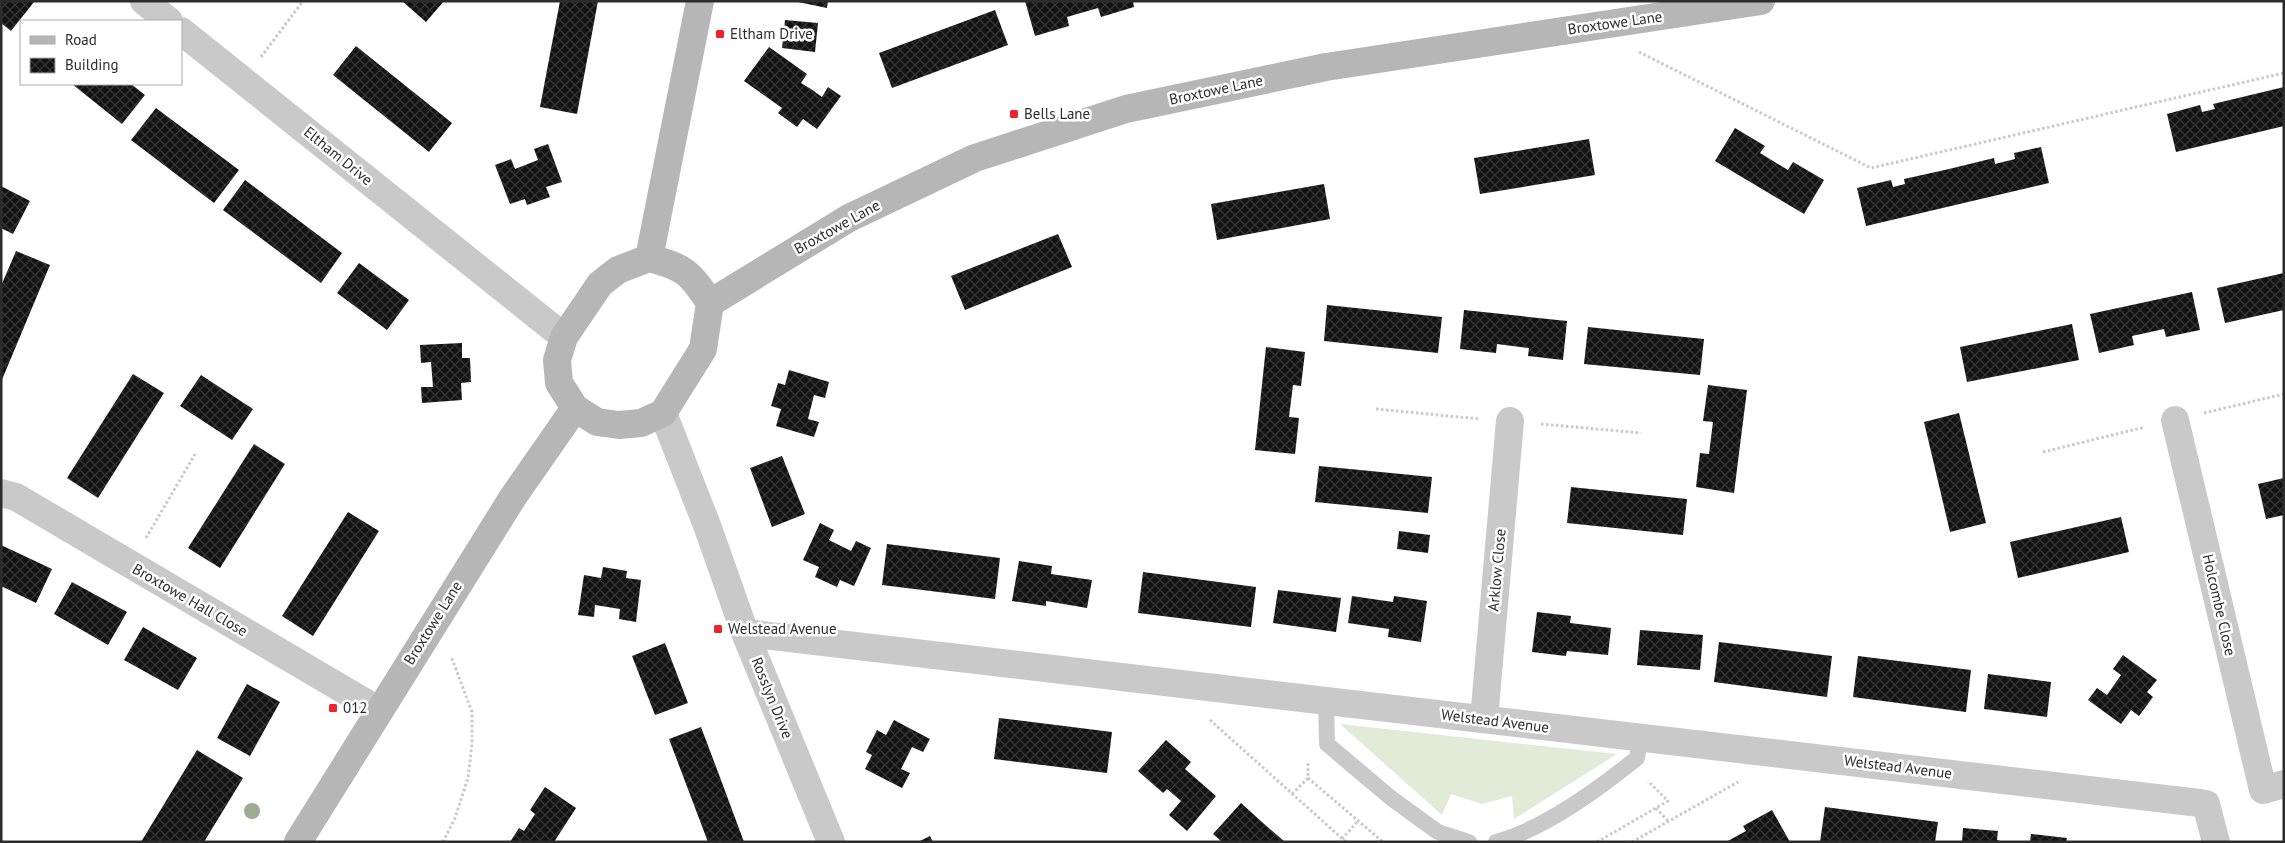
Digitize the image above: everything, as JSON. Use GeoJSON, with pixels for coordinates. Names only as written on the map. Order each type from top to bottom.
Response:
{"type":"FeatureCollection","features":[{"type":"Feature","properties":{"kind":"main road"},"geometry":{"type":"LineString","coordinates":[[649,258],[700,1]]}},
{"type":"Feature","properties":{"kind":"main road","name":"Broxtowe Lane"},"geometry":{"type":"LineString","coordinates":[[710,302],[848,218],[975,158],[1126,109],[1326,67],[1761,1]]}},
{"type":"Feature","properties":{"kind":"main road"},"geometry":{"type":"LineString","coordinates":[[649,258],[674,265],[694,278],[710,302],[703,349],[663,413],[641,423],[597,422],[575,408],[559,383],[557,360],[564,337],[600,284],[618,270],[649,258]]}},
{"type":"Feature","properties":{"kind":"main road","name":"Broxtowe Lane"},"geometry":{"type":"LineString","coordinates":[[298,842],[378,710],[513,497],[575,408]]}},
{"type":"Feature","properties":{"kind":"street"},"geometry":{"type":"LineString","coordinates":[[144,1],[168,20]]}},
{"type":"Feature","properties":{"kind":"street","name":"Eltham Drive"},"geometry":{"type":"LineString","coordinates":[[182,32],[564,337]]}},
{"type":"Feature","properties":{"kind":"street","name":"Rosslyn Drive"},"geometry":{"type":"LineString","coordinates":[[663,413],[708,528],[745,633],[831,842]]}},
{"type":"Feature","properties":{"kind":"street","name":"Holcombe Close"},"geometry":{"type":"LineString","coordinates":[[2175,420],[2274,787]]}},
{"type":"Feature","properties":{"kind":"street","name":"Arklow Close"},"geometry":{"type":"LineString","coordinates":[[1484,720],[1510,421]]}},
{"type":"Feature","properties":{"kind":"street","name":"Broxtowe Hall Close"},"geometry":{"type":"LineString","coordinates":[[1,493],[16,497],[378,710]]}},
{"type":"Feature","properties":{"kind":"street","name":"Welstead Avenue"},"geometry":{"type":"LineString","coordinates":[[745,633],[1484,720],[1638,748],[2206,804],[2216,842]]}},
{"type":"Feature","properties":{"kind":"lane"},"geometry":{"type":"LineString","coordinates":[[1326,701],[1327,744],[1391,798],[1438,832],[1469,842]]}},
{"type":"Feature","properties":{"kind":"lane"},"geometry":{"type":"LineString","coordinates":[[1496,842],[1526,832],[1602,787],[1638,748]]}},
{"type":"Feature","properties":{"kind":"path"},"geometry":{"type":"LineString","coordinates":[[243,80],[303,1]]}},
{"type":"Feature","properties":{"kind":"path"},"geometry":{"type":"LineString","coordinates":[[1633,49],[1871,168],[2284,73]]}},
{"type":"Feature","properties":{"kind":"path"},"geometry":{"type":"LineString","coordinates":[[130,565],[195,454]]}},
{"type":"Feature","properties":{"kind":"path"},"geometry":{"type":"LineString","coordinates":[[434,621],[455,665],[472,712],[468,778],[455,818],[443,842]]}},
{"type":"Feature","properties":{"kind":"path"},"geometry":{"type":"LineString","coordinates":[[1203,716],[1218,726],[1344,840],[1358,821]]}},
{"type":"Feature","properties":{"kind":"path"},"geometry":{"type":"LineString","coordinates":[[1597,842],[1668,801],[1644,776],[1638,748]]}},
{"type":"Feature","properties":{"kind":"path"},"geometry":{"type":"LineString","coordinates":[[1308,778],[1383,842]]}},
{"type":"Feature","properties":{"kind":"path"},"geometry":{"type":"LineString","coordinates":[[1632,842],[1745,778]]}},
{"type":"Feature","properties":{"kind":"path"},"geometry":{"type":"LineString","coordinates":[[1656,808],[1668,821]]}},
{"type":"Feature","properties":{"kind":"green space"},"geometry":{"type":"Polygon","coordinates":[[[1340,724],[1617,754],[1514,819],[1512,796],[1482,804],[1451,794],[1442,815],[1340,724]]]}},
{"type":"Feature","properties":{"kind":"building"},"geometry":{"type":"Polygon","coordinates":[[[1,1],[34,2],[11,31],[1,23],[1,1]]]}},
{"type":"Feature","properties":{"kind":"building"},"geometry":{"type":"Polygon","coordinates":[[[402,1],[444,1],[426,22],[402,1]]]}},
{"type":"Feature","properties":{"kind":"building"},"geometry":{"type":"Polygon","coordinates":[[[560,1],[598,1],[577,114],[540,107],[560,1]]]}},
{"type":"Feature","properties":{"kind":"building"},"geometry":{"type":"Polygon","coordinates":[[[793,1],[828,1],[827,8],[793,1]]]}},
{"type":"Feature","properties":{"kind":"building"},"geometry":{"type":"Polygon","coordinates":[[[1025,1],[1133,1],[1134,7],[1101,17],[1098,8],[1067,17],[1069,26],[1035,36],[1025,1]]]}},
{"type":"Feature","properties":{"kind":"building"},"geometry":{"type":"Polygon","coordinates":[[[995,10],[1008,45],[892,88],[879,53],[995,10]]]}},
{"type":"Feature","properties":{"kind":"building"},"geometry":{"type":"Polygon","coordinates":[[[785,20],[818,23],[815,52],[782,48],[785,20]]]}},
{"type":"Feature","properties":{"kind":"building"},"geometry":{"type":"Polygon","coordinates":[[[356,46],[452,123],[429,152],[333,75],[356,46]]]}},
{"type":"Feature","properties":{"kind":"building"},"geometry":{"type":"Polygon","coordinates":[[[769,47],[807,74],[801,83],[822,97],[828,87],[841,96],[817,129],[803,119],[797,127],[778,113],[782,108],[744,81],[769,47]]]}},
{"type":"Feature","properties":{"kind":"building"},"geometry":{"type":"Polygon","coordinates":[[[73,85],[132,85],[145,95],[122,124],[73,85]]]}},
{"type":"Feature","properties":{"kind":"building"},"geometry":{"type":"Polygon","coordinates":[[[2284,87],[2284,126],[2176,152],[2167,114],[2200,105],[2202,112],[2215,109],[2213,104],[2284,87]]]}},
{"type":"Feature","properties":{"kind":"building"},"geometry":{"type":"Polygon","coordinates":[[[156,108],[239,170],[214,203],[131,140],[156,108]]]}},
{"type":"Feature","properties":{"kind":"building"},"geometry":{"type":"Polygon","coordinates":[[[1735,128],[1765,146],[1760,153],[1788,170],[1793,162],[1824,180],[1804,214],[1715,161],[1735,128]]]}},
{"type":"Feature","properties":{"kind":"building"},"geometry":{"type":"Polygon","coordinates":[[[1589,139],[1595,175],[1480,194],[1474,158],[1589,139]]]}},
{"type":"Feature","properties":{"kind":"building"},"geometry":{"type":"Polygon","coordinates":[[[548,144],[562,182],[546,187],[550,197],[527,205],[525,199],[510,204],[495,165],[511,159],[515,169],[538,160],[534,149],[548,144]]]}},
{"type":"Feature","properties":{"kind":"building"},"geometry":{"type":"Polygon","coordinates":[[[2041,147],[2049,183],[1866,226],[1857,188],[1891,180],[1893,187],[1905,184],[1904,179],[1994,158],[1995,164],[2015,159],[2014,153],[2041,147]]]}},
{"type":"Feature","properties":{"kind":"building"},"geometry":{"type":"Polygon","coordinates":[[[245,180],[342,253],[321,283],[223,210],[245,180]]]}},
{"type":"Feature","properties":{"kind":"building"},"geometry":{"type":"Polygon","coordinates":[[[1324,184],[1330,219],[1217,240],[1211,204],[1324,184]]]}},
{"type":"Feature","properties":{"kind":"building"},"geometry":{"type":"Polygon","coordinates":[[[1,186],[30,201],[13,234],[1,228],[1,186]]]}},
{"type":"Feature","properties":{"kind":"building"},"geometry":{"type":"Polygon","coordinates":[[[1058,234],[1072,267],[965,310],[951,276],[1058,234]]]}},
{"type":"Feature","properties":{"kind":"building"},"geometry":{"type":"Polygon","coordinates":[[[16,251],[50,265],[1,382],[1,286],[16,251]]]}},
{"type":"Feature","properties":{"kind":"building"},"geometry":{"type":"Polygon","coordinates":[[[359,263],[409,300],[387,330],[337,293],[359,263]]]}},
{"type":"Feature","properties":{"kind":"building"},"geometry":{"type":"Polygon","coordinates":[[[2284,273],[2284,310],[2225,323],[2217,288],[2284,273]]]}},
{"type":"Feature","properties":{"kind":"building"},"geometry":{"type":"Polygon","coordinates":[[[2192,292],[2200,330],[2166,337],[2164,329],[2132,336],[2134,345],[2099,353],[2090,314],[2192,292]]]}},
{"type":"Feature","properties":{"kind":"building"},"geometry":{"type":"Polygon","coordinates":[[[1327,305],[1442,317],[1438,353],[1324,341],[1327,305]]]}},
{"type":"Feature","properties":{"kind":"building"},"geometry":{"type":"Polygon","coordinates":[[[1464,310],[1567,321],[1563,360],[1528,356],[1529,348],[1497,344],[1496,353],[1460,349],[1464,310]]]}},
{"type":"Feature","properties":{"kind":"building"},"geometry":{"type":"Polygon","coordinates":[[[2072,324],[2079,360],[1967,382],[1960,347],[2072,324]]]}},
{"type":"Feature","properties":{"kind":"building"},"geometry":{"type":"Polygon","coordinates":[[[1588,327],[1704,339],[1700,375],[1584,364],[1588,327]]]}},
{"type":"Feature","properties":{"kind":"building"},"geometry":{"type":"Polygon","coordinates":[[[462,343],[462,358],[470,358],[471,382],[461,383],[462,400],[422,403],[421,387],[433,387],[431,362],[421,363],[420,345],[462,343]]]}},
{"type":"Feature","properties":{"kind":"building"},"geometry":{"type":"Polygon","coordinates":[[[1266,347],[1305,352],[1301,386],[1293,385],[1289,417],[1299,418],[1295,454],[1255,450],[1266,347]]]}},
{"type":"Feature","properties":{"kind":"building"},"geometry":{"type":"Polygon","coordinates":[[[789,370],[829,382],[825,398],[814,395],[808,419],[819,422],[814,437],[776,426],[781,409],[771,406],[778,383],[785,385],[789,370]]]}},
{"type":"Feature","properties":{"kind":"building"},"geometry":{"type":"Polygon","coordinates":[[[133,374],[164,393],[98,498],[67,478],[133,374]]]}},
{"type":"Feature","properties":{"kind":"building"},"geometry":{"type":"Polygon","coordinates":[[[201,375],[253,409],[232,440],[180,406],[201,375]]]}},
{"type":"Feature","properties":{"kind":"building"},"geometry":{"type":"Polygon","coordinates":[[[1708,385],[1747,390],[1734,493],[1696,487],[1700,453],[1709,454],[1713,422],[1703,421],[1708,385]]]}},
{"type":"Feature","properties":{"kind":"building"},"geometry":{"type":"Polygon","coordinates":[[[1959,413],[1986,523],[1950,532],[1924,422],[1959,413]]]}},
{"type":"Feature","properties":{"kind":"building"},"geometry":{"type":"Polygon","coordinates":[[[254,444],[285,464],[220,568],[188,548],[254,444]]]}},
{"type":"Feature","properties":{"kind":"building"},"geometry":{"type":"Polygon","coordinates":[[[782,456],[805,514],[772,527],[750,468],[782,456]]]}},
{"type":"Feature","properties":{"kind":"building"},"geometry":{"type":"Polygon","coordinates":[[[1319,466],[1432,477],[1428,513],[1315,502],[1319,466]]]}},
{"type":"Feature","properties":{"kind":"building"},"geometry":{"type":"Polygon","coordinates":[[[2284,478],[2284,515],[2266,519],[2258,484],[2284,478]]]}},
{"type":"Feature","properties":{"kind":"building"},"geometry":{"type":"Polygon","coordinates":[[[1571,487],[1687,499],[1683,535],[1567,523],[1571,487]]]}},
{"type":"Feature","properties":{"kind":"building"},"geometry":{"type":"Polygon","coordinates":[[[348,512],[379,531],[313,636],[282,616],[348,512]]]}},
{"type":"Feature","properties":{"kind":"building"},"geometry":{"type":"Polygon","coordinates":[[[2121,517],[2129,552],[2018,578],[2010,542],[2121,517]]]}},
{"type":"Feature","properties":{"kind":"building"},"geometry":{"type":"Polygon","coordinates":[[[820,523],[834,530],[829,540],[851,551],[856,541],[871,548],[854,586],[840,580],[837,587],[815,577],[819,567],[803,560],[820,523]]]}},
{"type":"Feature","properties":{"kind":"building"},"geometry":{"type":"Polygon","coordinates":[[[1399,531],[1430,535],[1428,553],[1397,549],[1399,531]]]}},
{"type":"Feature","properties":{"kind":"building"},"geometry":{"type":"Polygon","coordinates":[[[887,544],[1000,558],[995,599],[882,585],[887,544]]]}},
{"type":"Feature","properties":{"kind":"building"},"geometry":{"type":"Polygon","coordinates":[[[1,545],[52,569],[36,603],[1,586],[1,545]]]}},
{"type":"Feature","properties":{"kind":"building"},"geometry":{"type":"Polygon","coordinates":[[[1019,561],[1052,566],[1051,574],[1092,580],[1087,608],[1046,601],[1046,606],[1012,601],[1019,561]]]}},
{"type":"Feature","properties":{"kind":"building"},"geometry":{"type":"Polygon","coordinates":[[[603,567],[627,571],[626,578],[641,580],[636,622],[619,619],[620,609],[595,605],[594,617],[578,615],[584,575],[601,578],[603,567]]]}},
{"type":"Feature","properties":{"kind":"building"},"geometry":{"type":"Polygon","coordinates":[[[1143,572],[1256,587],[1251,627],[1138,613],[1143,572]]]}},
{"type":"Feature","properties":{"kind":"building"},"geometry":{"type":"Polygon","coordinates":[[[72,582],[127,612],[108,645],[54,614],[72,582]]]}},
{"type":"Feature","properties":{"kind":"building"},"geometry":{"type":"Polygon","coordinates":[[[1278,590],[1341,598],[1336,632],[1273,623],[1278,590]]]}},
{"type":"Feature","properties":{"kind":"building"},"geometry":{"type":"Polygon","coordinates":[[[1352,596],[1393,602],[1394,596],[1427,601],[1421,642],[1388,637],[1389,629],[1348,623],[1352,596]]]}},
{"type":"Feature","properties":{"kind":"building"},"geometry":{"type":"Polygon","coordinates":[[[1537,612],[1571,616],[1570,623],[1611,628],[1608,655],[1567,651],[1566,656],[1532,652],[1537,612]]]}},
{"type":"Feature","properties":{"kind":"building"},"geometry":{"type":"Polygon","coordinates":[[[143,627],[197,658],[178,690],[124,660],[143,627]]]}},
{"type":"Feature","properties":{"kind":"building"},"geometry":{"type":"Polygon","coordinates":[[[1640,630],[1703,635],[1700,670],[1637,665],[1640,630]]]}},
{"type":"Feature","properties":{"kind":"building"},"geometry":{"type":"Polygon","coordinates":[[[1719,642],[1832,656],[1827,697],[1714,682],[1719,642]]]}},
{"type":"Feature","properties":{"kind":"building"},"geometry":{"type":"Polygon","coordinates":[[[665,643],[688,703],[655,715],[632,656],[665,643]]]}},
{"type":"Feature","properties":{"kind":"building"},"geometry":{"type":"Polygon","coordinates":[[[2123,655],[2157,680],[2147,692],[2153,697],[2139,716],[2131,710],[2121,724],[2088,700],[2097,688],[2107,695],[2121,675],[2113,669],[2123,655]]]}},
{"type":"Feature","properties":{"kind":"building"},"geometry":{"type":"Polygon","coordinates":[[[1858,656],[1971,670],[1966,712],[1853,697],[1858,656]]]}},
{"type":"Feature","properties":{"kind":"building"},"geometry":{"type":"Polygon","coordinates":[[[1988,674],[2051,682],[2047,717],[1984,709],[1988,674]]]}},
{"type":"Feature","properties":{"kind":"building"},"geometry":{"type":"Polygon","coordinates":[[[247,684],[280,702],[250,756],[217,738],[247,684]]]}},
{"type":"Feature","properties":{"kind":"building"},"geometry":{"type":"Polygon","coordinates":[[[999,718],[1112,732],[1107,773],[994,759],[999,718]]]}},
{"type":"Feature","properties":{"kind":"building"},"geometry":{"type":"Polygon","coordinates":[[[894,720],[930,739],[923,752],[912,747],[901,769],[910,773],[902,788],[865,769],[872,755],[866,752],[877,730],[886,735],[894,720]]]}},
{"type":"Feature","properties":{"kind":"building"},"geometry":{"type":"Polygon","coordinates":[[[701,727],[744,842],[708,842],[669,739],[701,727]]]}},
{"type":"Feature","properties":{"kind":"building"},"geometry":{"type":"Polygon","coordinates":[[[1166,740],[1191,762],[1185,769],[1216,796],[1187,831],[1169,815],[1181,801],[1167,789],[1163,793],[1138,771],[1166,740]]]}},
{"type":"Feature","properties":{"kind":"building"},"geometry":{"type":"Polygon","coordinates":[[[197,750],[243,778],[204,842],[141,842],[197,750]]]}},
{"type":"Feature","properties":{"kind":"building"},"geometry":{"type":"Polygon","coordinates":[[[545,787],[576,808],[554,842],[510,842],[519,828],[524,831],[535,814],[530,810],[545,787]]]}},
{"type":"Feature","properties":{"kind":"building"},"geometry":{"type":"Polygon","coordinates":[[[1241,803],[1285,842],[1222,842],[1213,834],[1241,803]]]}},
{"type":"Feature","properties":{"kind":"building"},"geometry":{"type":"Polygon","coordinates":[[[1825,807],[1938,822],[1935,842],[1820,842],[1825,807]]]}},
{"type":"Feature","properties":{"kind":"building"},"geometry":{"type":"Polygon","coordinates":[[[1772,810],[1790,842],[1726,842],[1746,831],[1743,826],[1772,810]]]}},
{"type":"Feature","properties":{"kind":"building"},"geometry":{"type":"Polygon","coordinates":[[[1963,828],[1998,831],[1997,840],[2003,842],[1962,842],[1963,828]]]}},
{"type":"Feature","properties":{"kind":"building"},"geometry":{"type":"Polygon","coordinates":[[[2031,834],[2067,838],[2066,842],[2030,842],[2031,834]]]}},
{"type":"Feature","properties":{"kind":"building"},"geometry":{"type":"Polygon","coordinates":[[[930,836],[933,842],[918,842],[930,836]]]}},
{"type":"Feature","properties":{"kind":"place","name":"Eltham Drive"},"geometry":{"type":"Point","coordinates":[720,34]}},
{"type":"Feature","properties":{"kind":"place","name":"Bells Lane"},"geometry":{"type":"Point","coordinates":[1014,114]}},
{"type":"Feature","properties":{"kind":"place","name":"Welstead Avenue"},"geometry":{"type":"Point","coordinates":[718,629]}},
{"type":"Feature","properties":{"kind":"place","name":"012"},"geometry":{"type":"Point","coordinates":[333,708]}}]}
